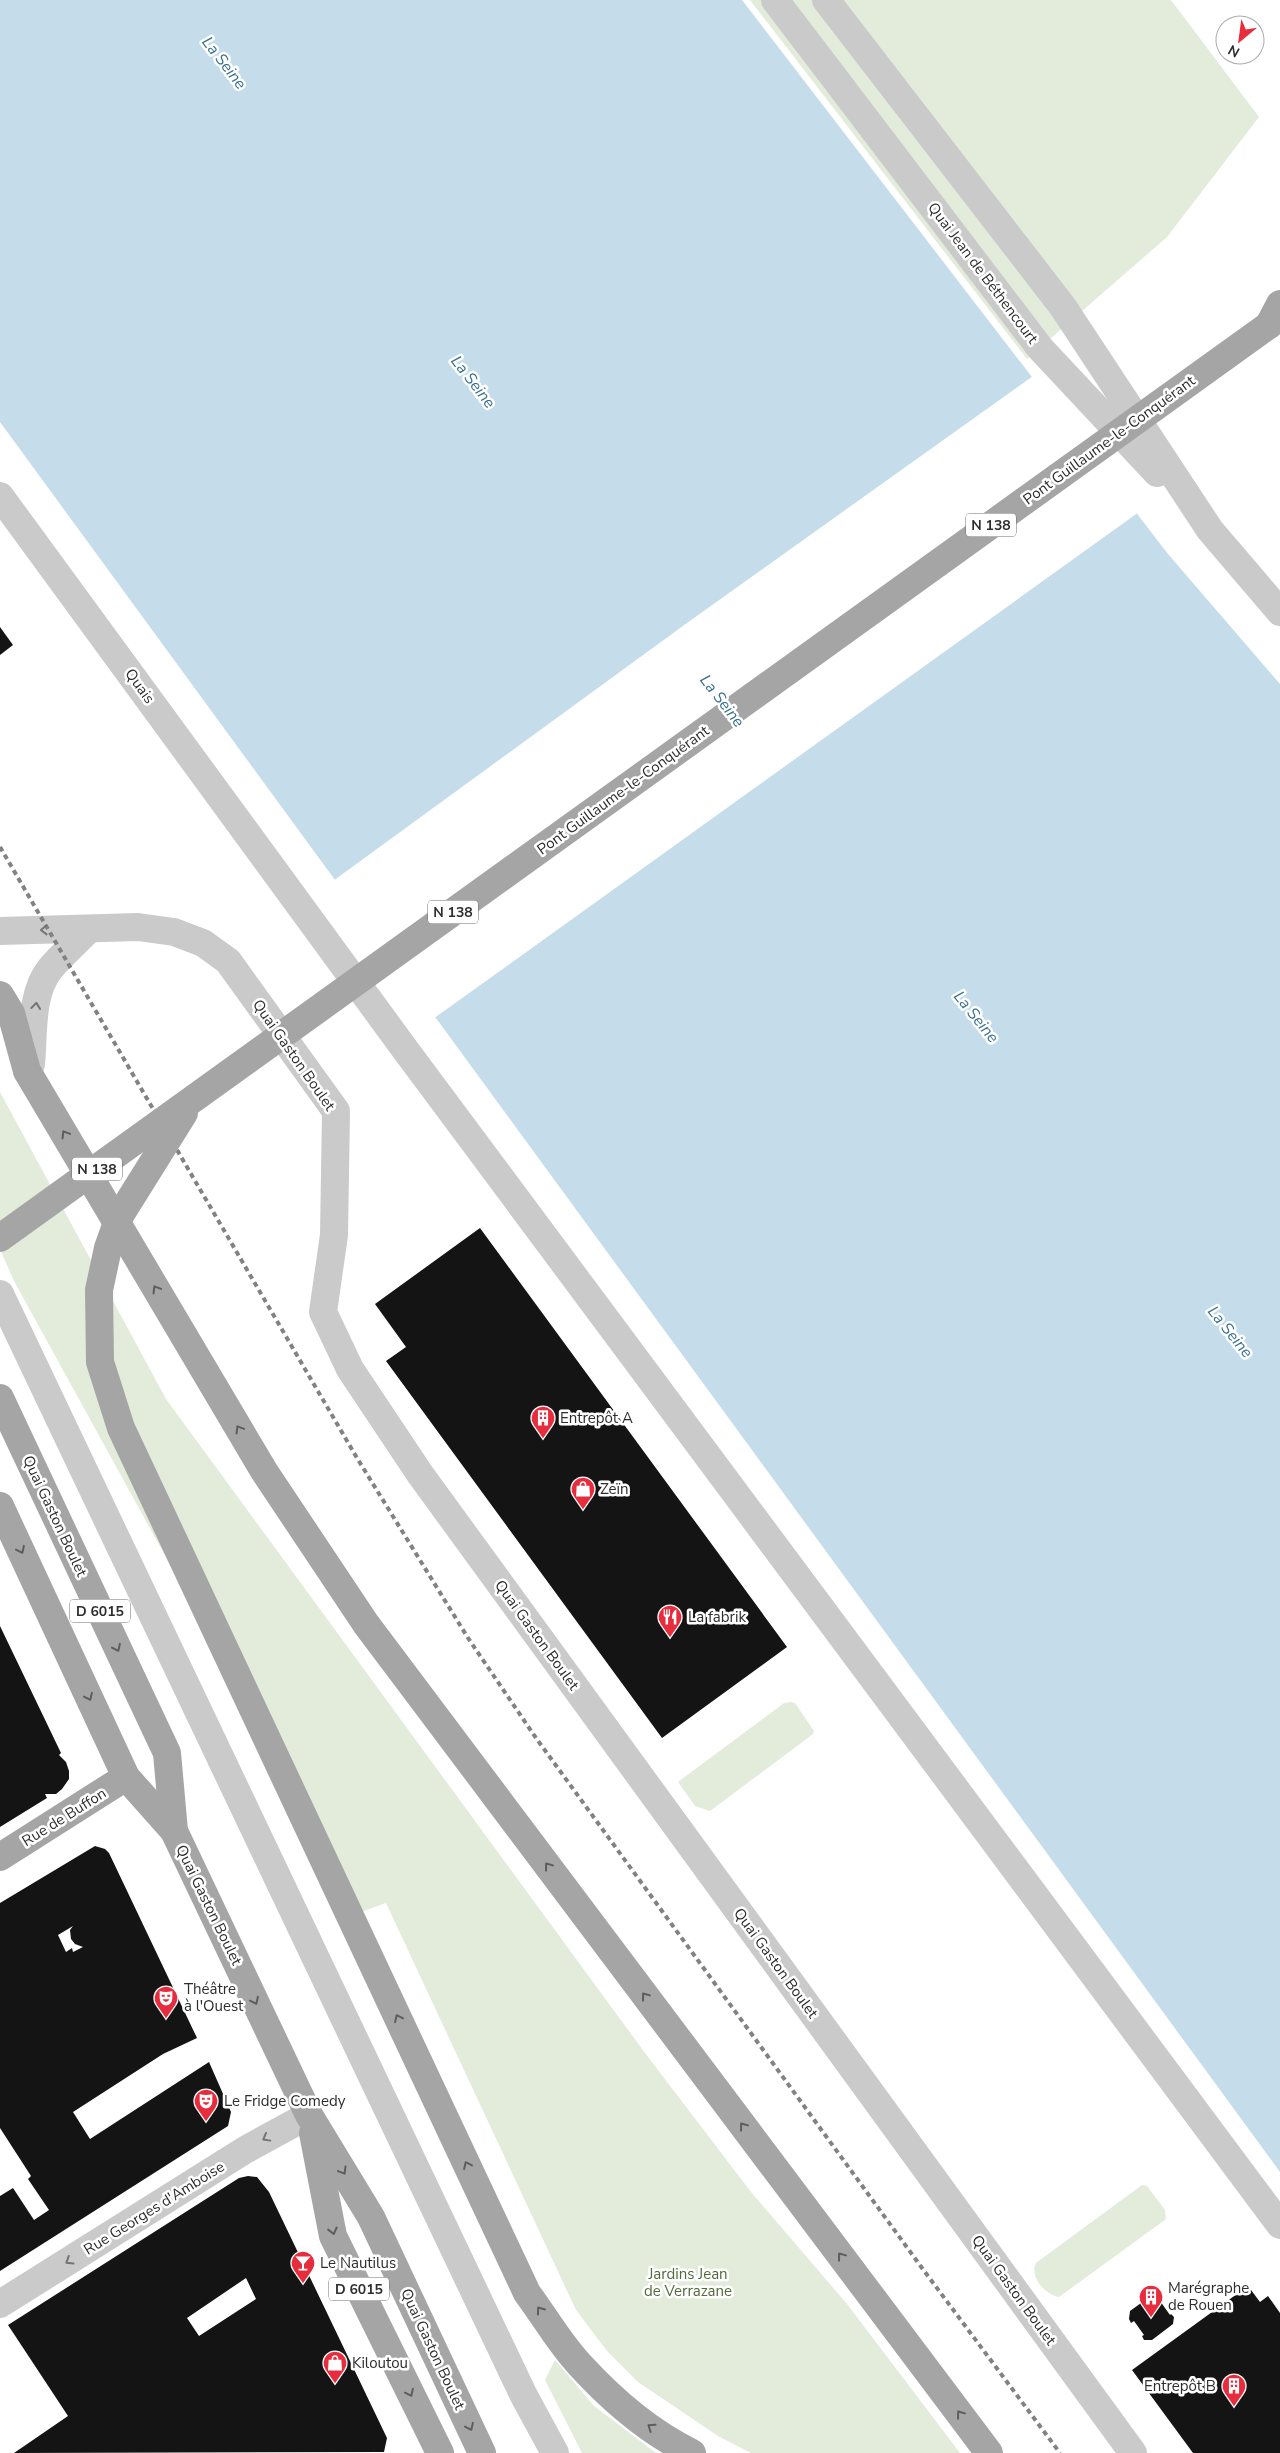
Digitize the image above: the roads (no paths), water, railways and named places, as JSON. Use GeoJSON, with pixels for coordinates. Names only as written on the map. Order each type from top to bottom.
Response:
{"type":"FeatureCollection","features":[{"type":"Feature","properties":{"kind":"main road","name":"Pont Guillaume-le-Conquérant"},"geometry":{"type":"LineString","coordinates":[[0,1238],[1276,318]]}},
{"type":"Feature","properties":{"kind":"main road"},"geometry":{"type":"LineString","coordinates":[[0,995],[11,1013],[27,1071],[264,1471],[366,1624],[989,2453]]}},
{"type":"Feature","properties":{"kind":"main road"},"geometry":{"type":"LineString","coordinates":[[0,1050],[18,1068],[27,1071]]}},
{"type":"Feature","properties":{"kind":"main road"},"geometry":{"type":"LineString","coordinates":[[193,1099],[119,1217],[106,1256],[99,1290],[100,1362],[121,1428],[527,2293],[579,2364],[627,2411],[678,2446],[692,2453]]}},
{"type":"Feature","properties":{"kind":"main road","name":"Quai Gaston Boulet"},"geometry":{"type":"LineString","coordinates":[[0,1398],[167,1753],[174,1831]]}},
{"type":"Feature","properties":{"kind":"main road","name":"Quai Gaston Boulet"},"geometry":{"type":"LineString","coordinates":[[0,1506],[126,1777],[174,1831],[309,2115],[371,2217],[482,2453]]}},
{"type":"Feature","properties":{"kind":"main road","name":"Rue de Buffon"},"geometry":{"type":"LineString","coordinates":[[0,1857],[126,1777]]}},
{"type":"Feature","properties":{"kind":"main road","name":"Quai Gaston Boulet"},"geometry":{"type":"LineString","coordinates":[[309,2115],[333,2236],[439,2452]]}},
{"type":"Feature","properties":{"kind":"street","name":"Quai Jean de Béthencourt"},"geometry":{"type":"LineString","coordinates":[[775,0],[1040,348],[1210,530],[1280,612]]}},
{"type":"Feature","properties":{"kind":"street","name":"Quai Jean de Béthencourt"},"geometry":{"type":"LineString","coordinates":[[826,0],[1062,307],[1210,530]]}},
{"type":"Feature","properties":{"kind":"street","name":"Quais"},"geometry":{"type":"LineString","coordinates":[[0,496],[280,875],[404,1048],[1280,2225]]}},
{"type":"Feature","properties":{"kind":"street","name":"Quai Gaston Boulet"},"geometry":{"type":"LineString","coordinates":[[0,931],[88,930],[138,927],[174,932],[203,943],[228,961],[336,1111],[334,1236],[323,1312],[350,1369],[426,1482],[1133,2453]]}},
{"type":"Feature","properties":{"kind":"street"},"geometry":{"type":"LineString","coordinates":[[27,1071],[31,1064],[36,999],[41,984],[50,970],[88,930]]}},
{"type":"Feature","properties":{"kind":"street"},"geometry":{"type":"LineString","coordinates":[[0,1294],[524,2396],[555,2453]]}},
{"type":"Feature","properties":{"kind":"street","name":"Rue Georges d'Amboise"},"geometry":{"type":"LineString","coordinates":[[0,2304],[245,2150],[309,2115]]}},
{"type":"Feature","properties":{"kind":"water","name":"La Seine"},"geometry":{"type":"Polygon","coordinates":[[[0,0],[742,0],[1168,554],[1280,684],[1280,2172],[0,422],[0,0]]]}},
{"type":"Feature","properties":{"kind":"railway"},"geometry":{"type":"LineString","coordinates":[[0,847],[357,1458],[468,1638],[536,1738],[922,2268],[1060,2453]]}},
{"type":"Feature","properties":{"kind":"place","name":"Entrepôt A"},"geometry":{"type":"Point","coordinates":[543,1439]}},
{"type":"Feature","properties":{"kind":"place","name":"Zeïn"},"geometry":{"type":"Point","coordinates":[583,1510]}},
{"type":"Feature","properties":{"kind":"place","name":"La fabrik"},"geometry":{"type":"Point","coordinates":[670,1638]}},
{"type":"Feature","properties":{"kind":"place","name":"Théâtre à l'Ouest"},"geometry":{"type":"Point","coordinates":[166,2019]}},
{"type":"Feature","properties":{"kind":"place","name":"Le Fridge Comedy"},"geometry":{"type":"Point","coordinates":[206,2122]}},
{"type":"Feature","properties":{"kind":"place","name":"Le Nautilus"},"geometry":{"type":"Point","coordinates":[303,2284]}},
{"type":"Feature","properties":{"kind":"place","name":"Marégraphe de Rouen"},"geometry":{"type":"Point","coordinates":[1151,2318]}},
{"type":"Feature","properties":{"kind":"place","name":"Kiloutou"},"geometry":{"type":"Point","coordinates":[335,2384]}},
{"type":"Feature","properties":{"kind":"place","name":"Entrepôt B"},"geometry":{"type":"Point","coordinates":[1234,2407]}},
{"type":"Feature","properties":{"kind":"park label","name":"Jardins Jean de Verrazane"},"geometry":{"type":"Point","coordinates":[688,2282]}}]}
